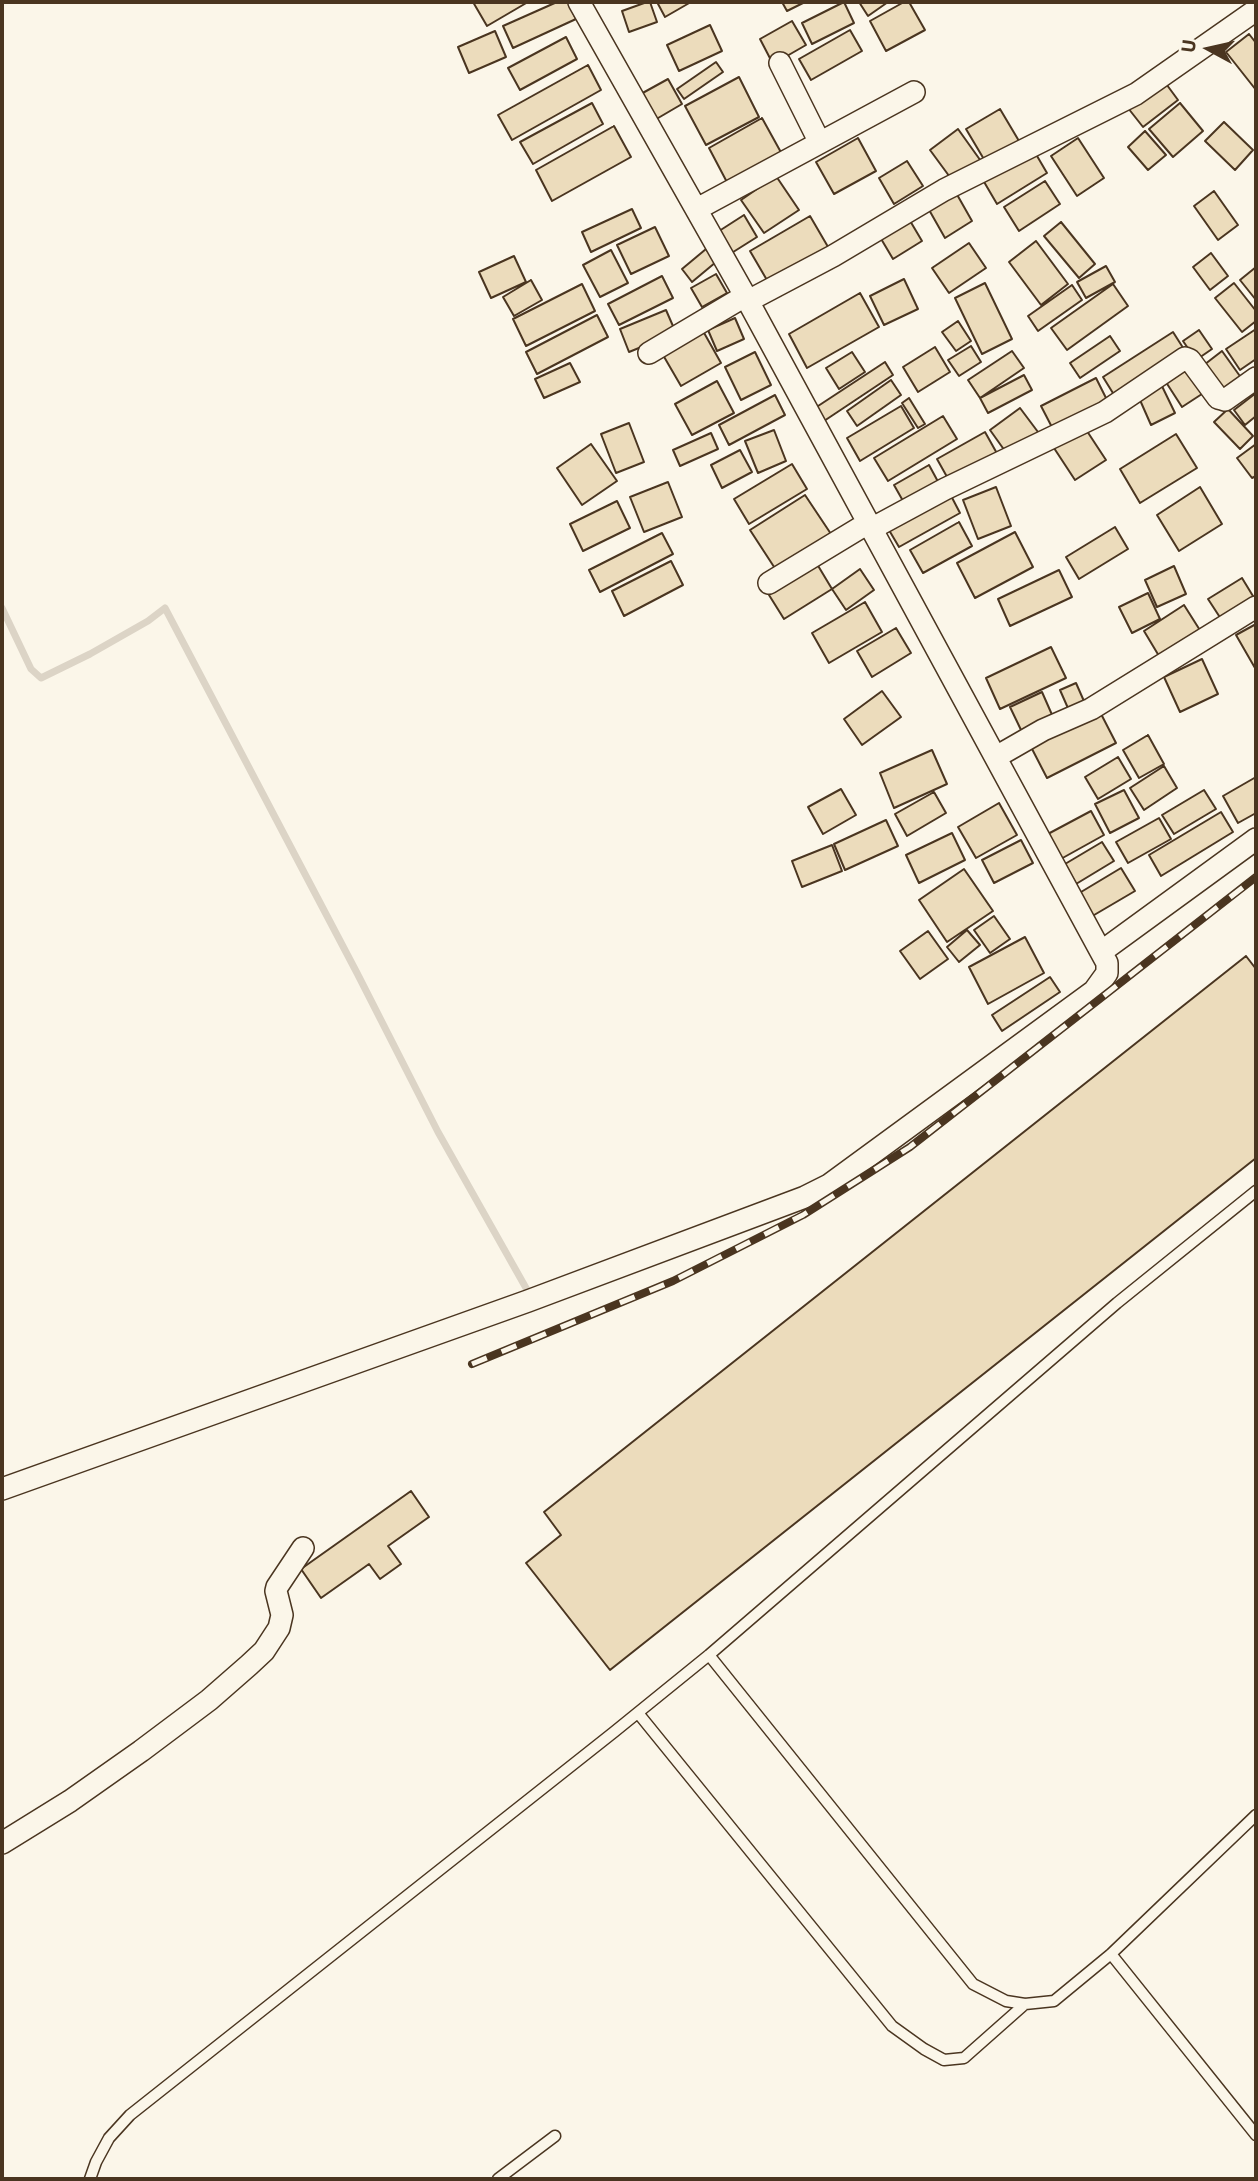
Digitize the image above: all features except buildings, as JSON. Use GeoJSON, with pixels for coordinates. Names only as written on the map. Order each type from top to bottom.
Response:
{"type":"FeatureCollection","features":[{"type":"Feature","properties":{"kind":"street"},"geometry":{"type":"LineString","coordinates":[[2,1489],[528,1301],[829,1185],[1094,991],[1107,973],[1107,963],[1101,951],[996,757],[697,209],[579,2]]}},
{"type":"Feature","properties":{"kind":"street"},"geometry":{"type":"LineString","coordinates":[[649,353],[746,298],[833,256],[944,190],[1136,94],[1256,10]]}},
{"type":"Feature","properties":{"kind":"street"},"geometry":{"type":"LineString","coordinates":[[780,63],[819,142]]}},
{"type":"Feature","properties":{"kind":"street"},"geometry":{"type":"LineString","coordinates":[[697,209],[914,92]]}},
{"type":"Feature","properties":{"kind":"street"},"geometry":{"type":"LineString","coordinates":[[769,583],[870,526],[1105,412],[1185,358],[1190,360],[1222,400],[1256,378]]}},
{"type":"Feature","properties":{"kind":"street"},"geometry":{"type":"LineString","coordinates":[[996,757],[1043,730],[1091,709],[1256,607]]}},
{"type":"Feature","properties":{"kind":"street"},"geometry":{"type":"LineString","coordinates":[[1101,951],[1256,839]]}},
{"type":"Feature","properties":{"kind":"street"},"geometry":{"type":"LineString","coordinates":[[2,1843],[70,1801],[209,1700],[264,1651],[282,1622],[277,1587],[303,1548]]}},
{"type":"Feature","properties":{"kind":"lane"},"geometry":{"type":"LineString","coordinates":[[90,2179],[110,2138],[130,2115],[709,1655],[1117,1303],[1256,1191]]}},
{"type":"Feature","properties":{"kind":"lane"},"geometry":{"type":"LineString","coordinates":[[709,1655],[974,1984],[1006,2001],[1025,2004],[1054,2001],[1111,1954],[1256,1815]]}},
{"type":"Feature","properties":{"kind":"lane"},"geometry":{"type":"LineString","coordinates":[[638,1713],[892,2026],[944,2060],[964,2059],[1025,2004]]}},
{"type":"Feature","properties":{"kind":"lane"},"geometry":{"type":"LineString","coordinates":[[1111,1954],[1256,2135]]}},
{"type":"Feature","properties":{"kind":"lane"},"geometry":{"type":"LineString","coordinates":[[498,2179],[555,2136]]}},
{"type":"Feature","properties":{"kind":"waterway"},"geometry":{"type":"LineString","coordinates":[[2,608],[31,669],[41,678],[90,654],[148,621],[165,608],[438,1132],[526,1288]]}},
{"type":"Feature","properties":{"kind":"railway"},"geometry":{"type":"LineString","coordinates":[[472,1364],[673,1281],[803,1215],[910,1147],[1256,877]]}}]}
